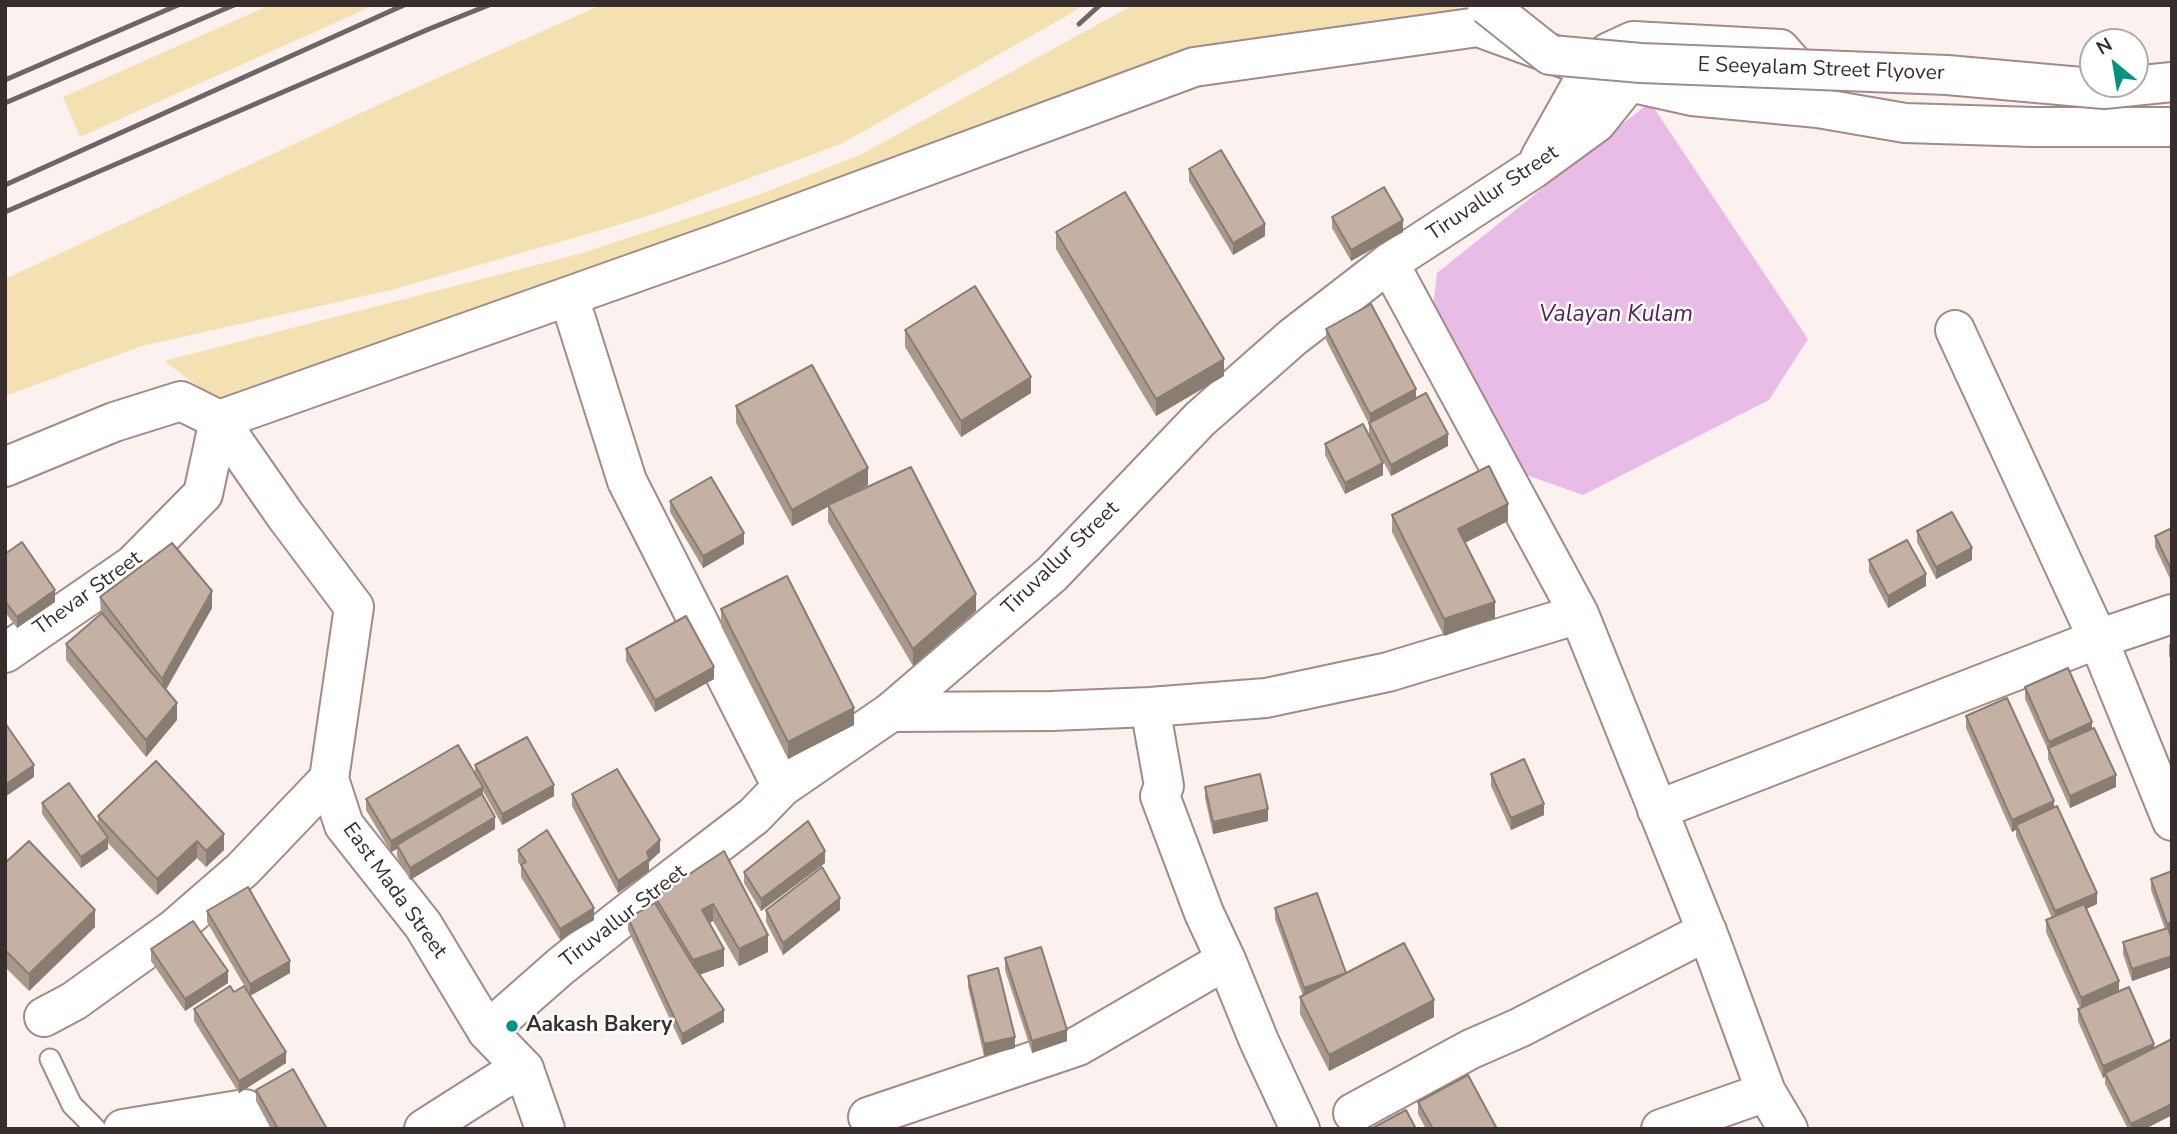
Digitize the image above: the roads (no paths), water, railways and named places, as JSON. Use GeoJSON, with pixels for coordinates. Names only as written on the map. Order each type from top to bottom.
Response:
{"type":"FeatureCollection","features":[{"type":"Feature","properties":{"kind":"street","name":"E Seeyalam Street Flyover"},"geometry":{"type":"LineString","coordinates":[[1487,5],[1550,55],[1641,62],[1947,75],[2104,89],[2172,82]]}},
{"type":"Feature","properties":{"kind":"street"},"geometry":{"type":"LineString","coordinates":[[5,467],[114,422],[181,401],[219,420],[569,297],[1194,67],[1478,27],[1629,82],[1692,96],[1818,108],[1905,124],[2172,127]]}},
{"type":"Feature","properties":{"kind":"street"},"geometry":{"type":"LineString","coordinates":[[1533,169],[1590,69],[1609,52],[1633,41],[1780,49],[1808,79],[1818,108]]}},
{"type":"Feature","properties":{"kind":"street","name":"Tiruvallur Street"},"geometry":{"type":"LineString","coordinates":[[487,1031],[603,933],[754,816],[782,787],[891,712],[1052,574],[1200,419],[1293,337],[1389,264],[1533,169],[1596,123],[1629,82]]}},
{"type":"Feature","properties":{"kind":"street"},"geometry":{"type":"LineString","coordinates":[[1389,264],[1579,614],[1707,931],[1766,1092],[1788,1129]]}},
{"type":"Feature","properties":{"kind":"street"},"geometry":{"type":"LineString","coordinates":[[569,297],[628,481],[782,787]]}},
{"type":"Feature","properties":{"kind":"street"},"geometry":{"type":"LineString","coordinates":[[1955,330],[2098,639],[2172,821]]}},
{"type":"Feature","properties":{"kind":"street","name":"Thevar Street"},"geometry":{"type":"LineString","coordinates":[[5,653],[133,565],[203,494],[219,420]]}},
{"type":"Feature","properties":{"kind":"street","name":"East Mada Street"},"geometry":{"type":"LineString","coordinates":[[219,420],[354,607],[329,779],[344,825],[423,925],[487,1031],[524,1069],[545,1129]]}},
{"type":"Feature","properties":{"kind":"street"},"geometry":{"type":"LineString","coordinates":[[891,712],[1150,707],[1266,698],[1388,673],[1579,614]]}},
{"type":"Feature","properties":{"kind":"street"},"geometry":{"type":"LineString","coordinates":[[1657,810],[2098,639],[2172,614]]}},
{"type":"Feature","properties":{"kind":"street"},"geometry":{"type":"LineString","coordinates":[[1150,707],[1164,786],[1160,796],[1204,913],[1300,1129]]}},
{"type":"Feature","properties":{"kind":"street"},"geometry":{"type":"LineString","coordinates":[[44,1017],[74,1001],[174,929],[243,869],[329,779]]}},
{"type":"Feature","properties":{"kind":"street"},"geometry":{"type":"LineString","coordinates":[[1353,1113],[1471,1049],[1519,1028],[1707,931]]}},
{"type":"Feature","properties":{"kind":"street"},"geometry":{"type":"LineString","coordinates":[[868,1117],[1078,1046],[1226,960]]}},
{"type":"Feature","properties":{"kind":"street"},"geometry":{"type":"LineString","coordinates":[[424,1129],[501,1080],[524,1069]]}},
{"type":"Feature","properties":{"kind":"street"},"geometry":{"type":"LineString","coordinates":[[1661,1129],[1766,1092]]}},
{"type":"Feature","properties":{"kind":"street"},"geometry":{"type":"LineString","coordinates":[[123,1129],[246,1109],[258,1129]]}},
{"type":"Feature","properties":{"kind":"lane"},"geometry":{"type":"LineString","coordinates":[[50,1059],[72,1105],[96,1129]]}},
{"type":"Feature","properties":{"kind":"water","name":"Valayan Kulam"},"geometry":{"type":"Polygon","coordinates":[[[1650,102],[1808,339],[1769,400],[1583,495],[1521,473],[1433,310],[1437,273],[1650,102]]]}},
{"type":"Feature","properties":{"kind":"railway"},"geometry":{"type":"LineString","coordinates":[[5,80],[178,5]]}},
{"type":"Feature","properties":{"kind":"railway"},"geometry":{"type":"LineString","coordinates":[[5,103],[234,5]]}},
{"type":"Feature","properties":{"kind":"railway"},"geometry":{"type":"LineString","coordinates":[[5,185],[404,5]]}},
{"type":"Feature","properties":{"kind":"railway"},"geometry":{"type":"LineString","coordinates":[[5,212],[489,5]]}},
{"type":"Feature","properties":{"kind":"railway"},"geometry":{"type":"LineString","coordinates":[[1079,24],[1100,5]]}},
{"type":"Feature","properties":{"kind":"place","name":"Aakash Bakery"},"geometry":{"type":"Point","coordinates":[512,1026]}}]}
